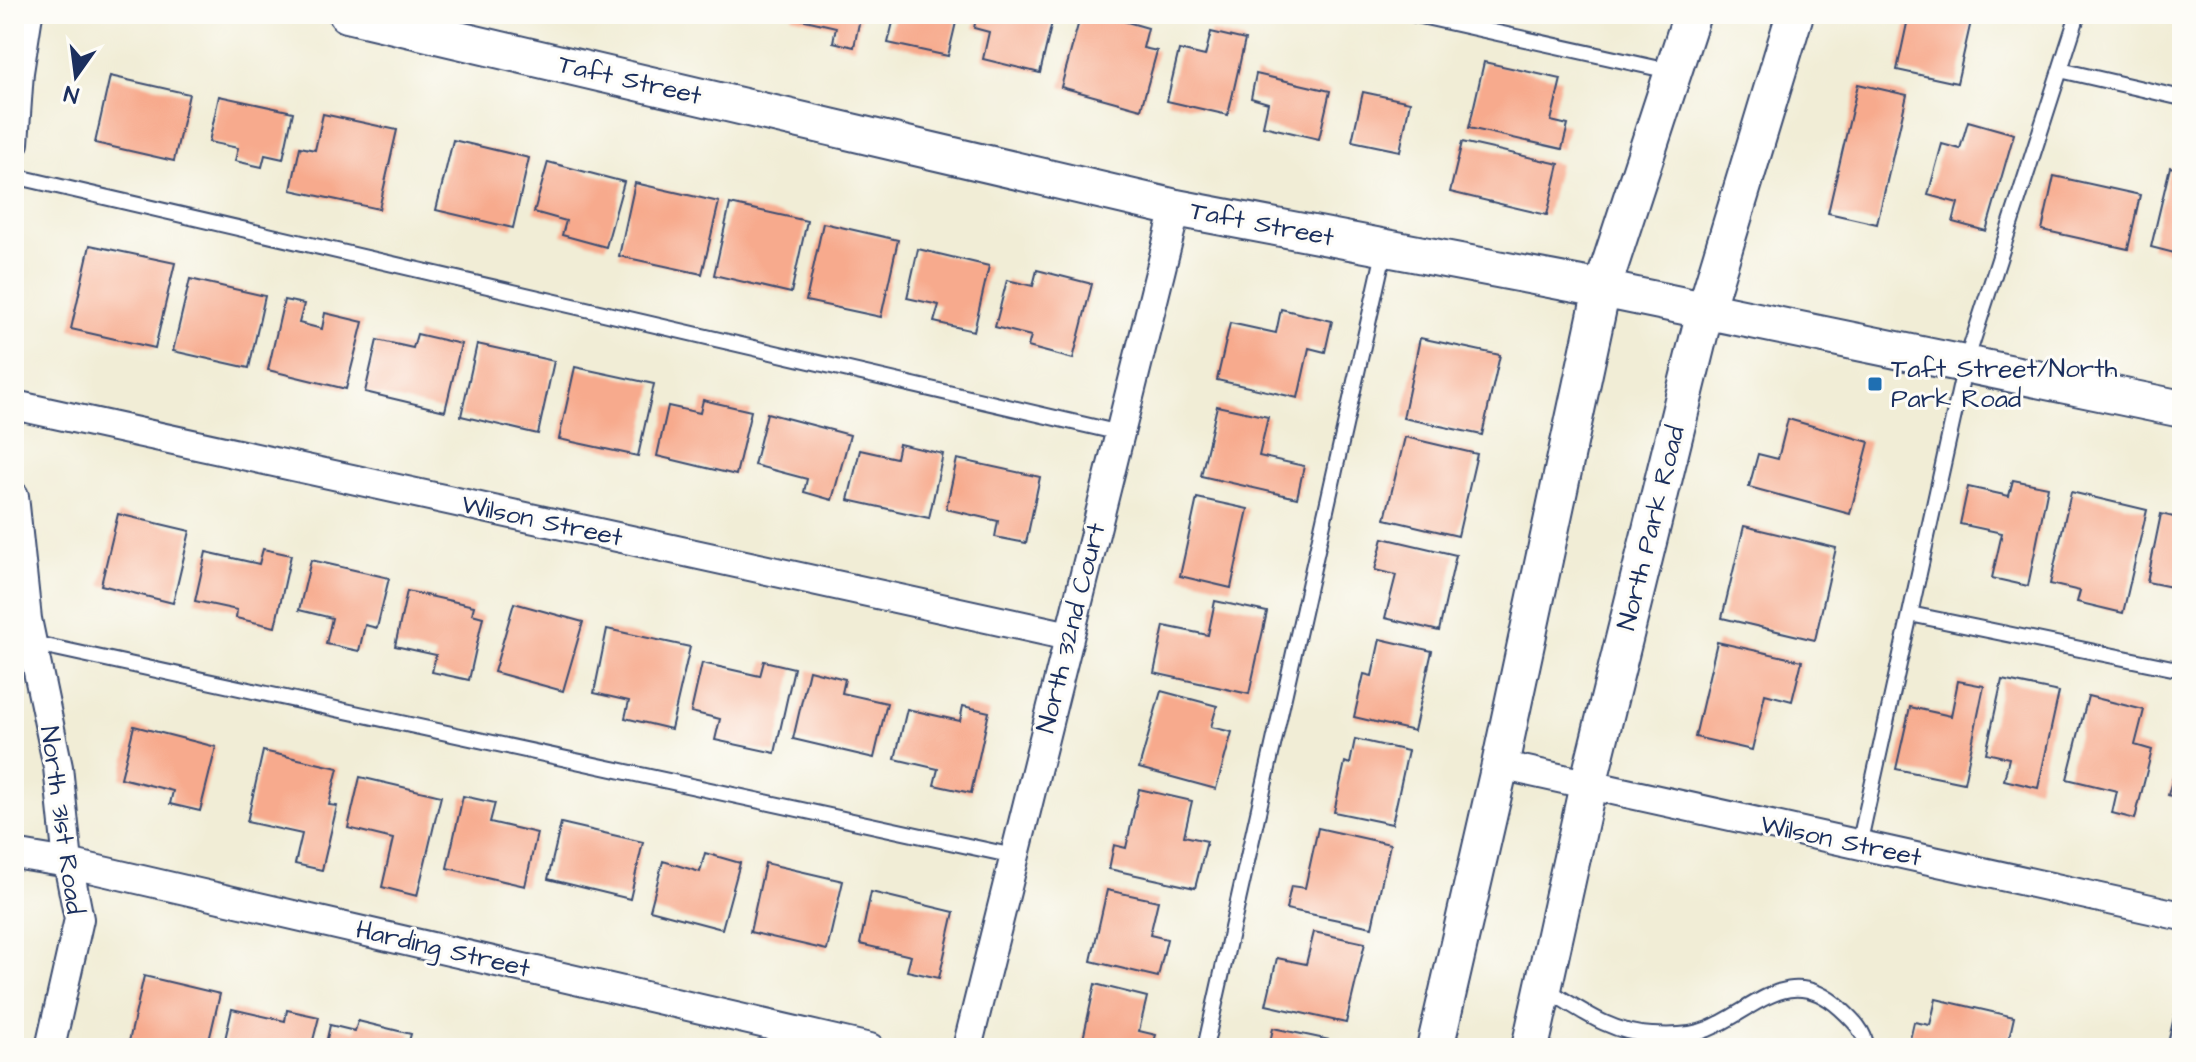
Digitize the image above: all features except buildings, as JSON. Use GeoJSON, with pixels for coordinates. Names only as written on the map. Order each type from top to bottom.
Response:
{"type":"FeatureCollection","features":[{"type":"Feature","properties":{"kind":"street"},"geometry":{"type":"LineString","coordinates":[[14,143],[19,72],[28,14]]}},
{"type":"Feature","properties":{"kind":"street","name":"Taft Street"},"geometry":{"type":"LineString","coordinates":[[347,14],[1176,208],[1602,289],[2182,409]]}},
{"type":"Feature","properties":{"kind":"street"},"geometry":{"type":"LineString","coordinates":[[1435,1048],[1500,765],[1602,289],[1692,14]]}},
{"type":"Feature","properties":{"kind":"street","name":"North Park Road"},"geometry":{"type":"LineString","coordinates":[[1530,1048],[1588,785],[1705,311],[1795,14]]}},
{"type":"Feature","properties":{"kind":"street","name":"North 32nd Court"},"geometry":{"type":"LineString","coordinates":[[967,1048],[1176,208]]}},
{"type":"Feature","properties":{"kind":"street","name":"Wilson Street"},"geometry":{"type":"LineString","coordinates":[[14,405],[1069,636]]}},
{"type":"Feature","properties":{"kind":"street","name":"North 31st Road"},"geometry":{"type":"LineString","coordinates":[[15,506],[27,619],[58,767],[68,863],[79,919],[50,1048]]}},
{"type":"Feature","properties":{"kind":"street","name":"Wilson Street"},"geometry":{"type":"LineString","coordinates":[[1500,765],[2182,916]]}},
{"type":"Feature","properties":{"kind":"street","name":"Harding Street"},"geometry":{"type":"LineString","coordinates":[[14,854],[68,863],[870,1048]]}},
{"type":"Feature","properties":{"kind":"lane"},"geometry":{"type":"LineString","coordinates":[[1412,14],[1674,72]]}},
{"type":"Feature","properties":{"kind":"lane"},"geometry":{"type":"LineString","coordinates":[[1859,845],[1965,365],[2078,14]]}},
{"type":"Feature","properties":{"kind":"lane"},"geometry":{"type":"LineString","coordinates":[[2060,70],[2182,98]]}},
{"type":"Feature","properties":{"kind":"lane"},"geometry":{"type":"LineString","coordinates":[[14,176],[1120,433]]}},
{"type":"Feature","properties":{"kind":"lane"},"geometry":{"type":"LineString","coordinates":[[1205,1048],[1385,247]]}},
{"type":"Feature","properties":{"kind":"lane"},"geometry":{"type":"LineString","coordinates":[[1910,614],[2182,670]]}},
{"type":"Feature","properties":{"kind":"lane"},"geometry":{"type":"LineString","coordinates":[[32,643],[1014,856]]}},
{"type":"Feature","properties":{"kind":"lane"},"geometry":{"type":"LineString","coordinates":[[1544,987],[1618,1029],[1650,1035],[1705,1031],[1758,998],[1791,989],[1818,992],[1857,1023],[1867,1048]]}},
{"type":"Feature","properties":{"kind":"lane"},"geometry":{"type":"LineString","coordinates":[[2175,1048],[2182,1018]]}},
{"type":"Feature","properties":{"kind":"place","name":"Taft Street/North Park Road"},"geometry":{"type":"Point","coordinates":[1875,384]}}]}
